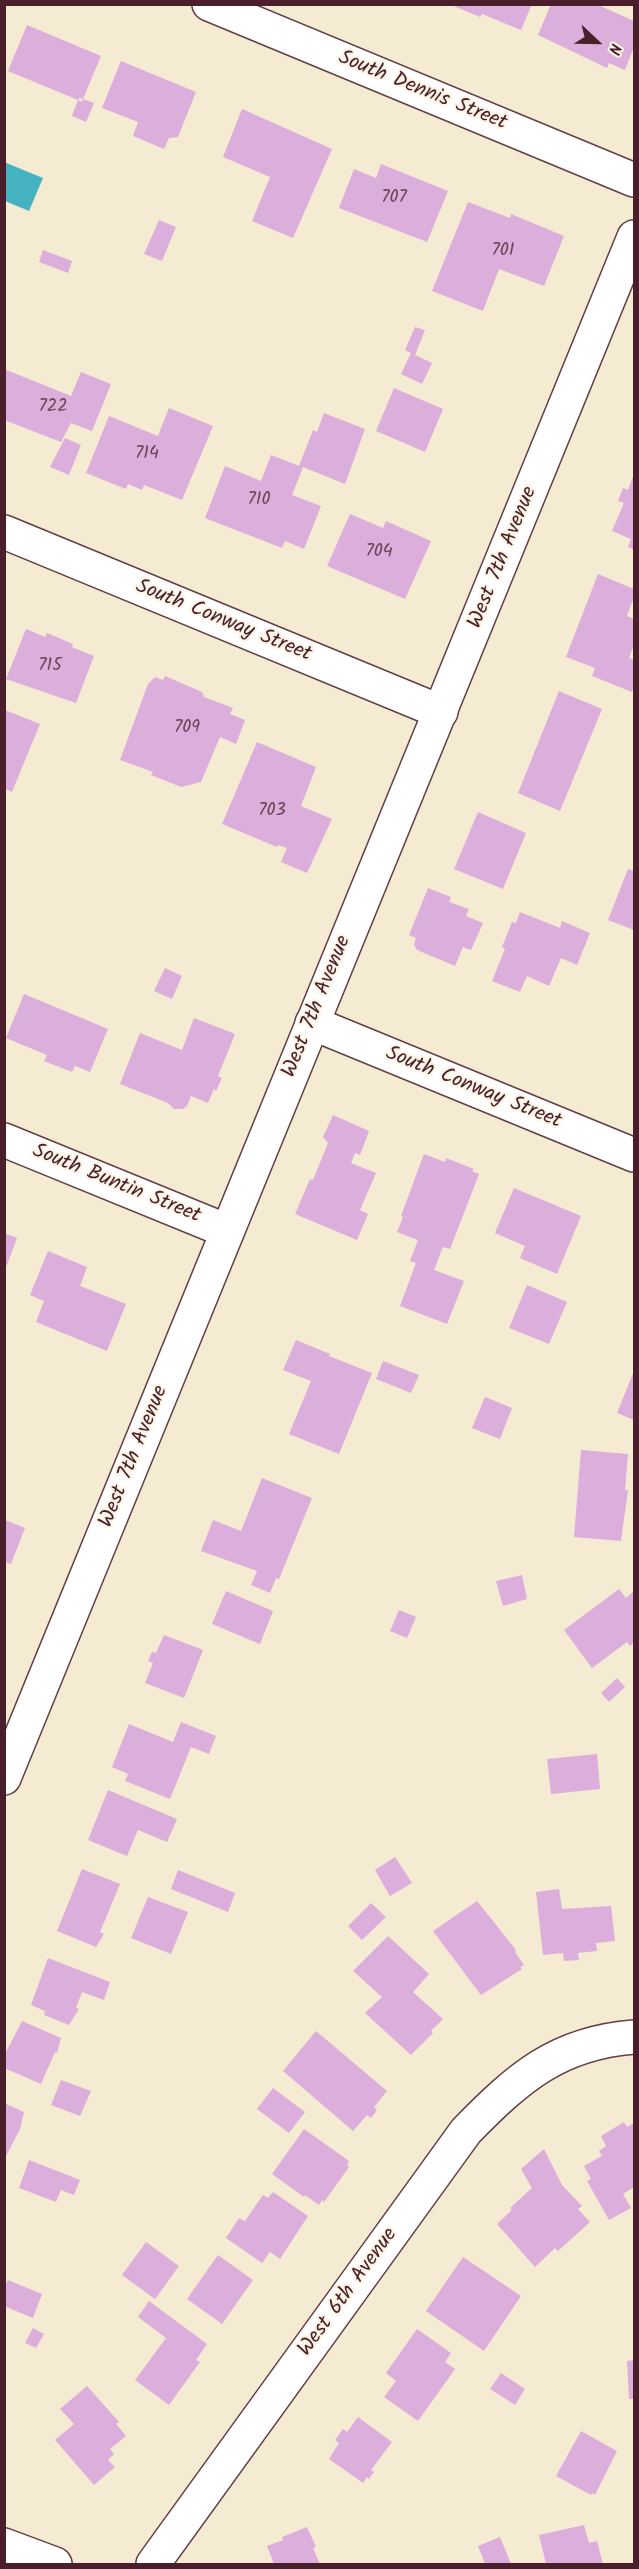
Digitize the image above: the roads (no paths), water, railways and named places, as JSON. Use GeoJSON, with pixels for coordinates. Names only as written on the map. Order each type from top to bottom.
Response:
{"type":"FeatureCollection","features":[{"type":"Feature","properties":{"kind":"street","name":"South Dennis Street"},"geometry":{"type":"LineString","coordinates":[[209,4],[634,180]]}},
{"type":"Feature","properties":{"kind":"street","name":"West 7th Avenue"},"geometry":{"type":"LineString","coordinates":[[4,1778],[12,1736],[227,1231],[634,237]]}},
{"type":"Feature","properties":{"kind":"street","name":"South Conway Street"},"geometry":{"type":"LineString","coordinates":[[4,532],[441,712]]}},
{"type":"Feature","properties":{"kind":"street","name":"South Conway Street"},"geometry":{"type":"LineString","coordinates":[[312,1023],[634,1155]]}},
{"type":"Feature","properties":{"kind":"street","name":"South Buntin Street"},"geometry":{"type":"LineString","coordinates":[[4,1140],[227,1231]]}},
{"type":"Feature","properties":{"kind":"street","name":"West 6th Avenue"},"geometry":{"type":"LineString","coordinates":[[153,2565],[466,2131],[505,2091],[572,2048],[608,2039],[634,2037]]}},
{"type":"Feature","properties":{"kind":"street"},"geometry":{"type":"LineString","coordinates":[[4,2546],[55,2565]]}},
{"type":"Feature","properties":{"kind":"water"},"geometry":{"type":"Polygon","coordinates":[[[4,162],[43,178],[29,211],[5,201],[4,162]]]}}]}
